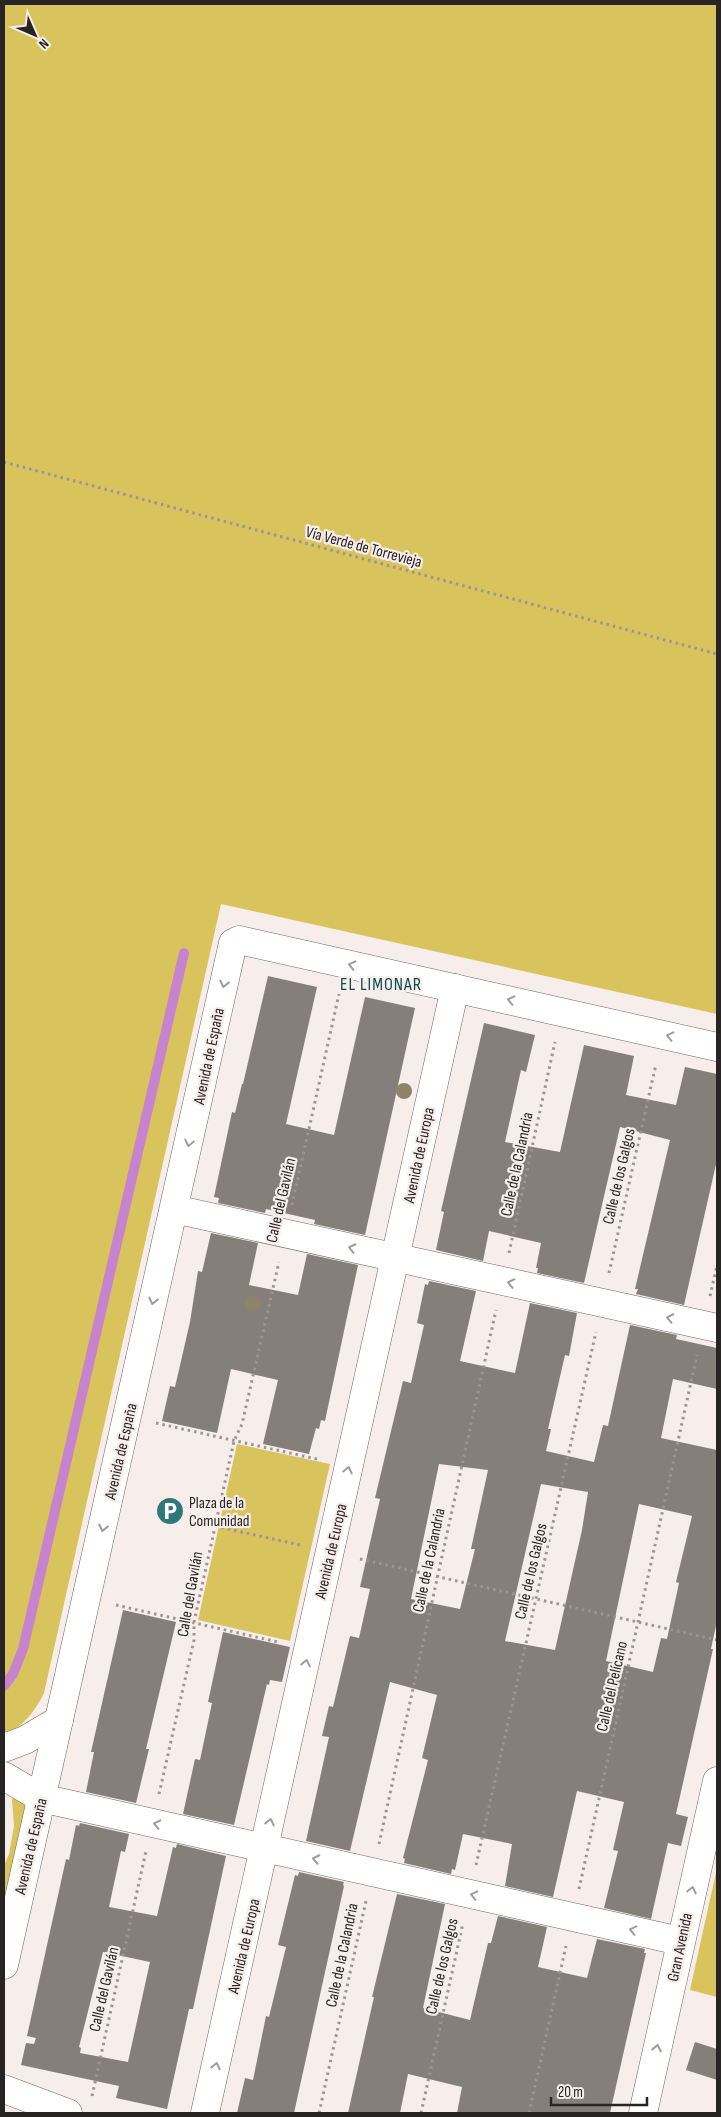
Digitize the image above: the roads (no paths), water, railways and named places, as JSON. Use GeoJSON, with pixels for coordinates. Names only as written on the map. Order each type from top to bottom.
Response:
{"type":"FeatureCollection","features":[{"type":"Feature","properties":{"kind":"street","name":"Avenida de España"},"geometry":{"type":"LineString","coordinates":[[4,1965],[233,943],[239,940],[456,988]]}},
{"type":"Feature","properties":{"kind":"street"},"geometry":{"type":"LineString","coordinates":[[456,988],[717,1046]]}},
{"type":"Feature","properties":{"kind":"street","name":"Avenida de Europa"},"geometry":{"type":"LineString","coordinates":[[205,2113],[456,988]]}},
{"type":"Feature","properties":{"kind":"street"},"geometry":{"type":"LineString","coordinates":[[174,1209],[710,1327]]}},
{"type":"Feature","properties":{"kind":"street"},"geometry":{"type":"LineString","coordinates":[[4,1748],[25,1740],[58,1720]]}},
{"type":"Feature","properties":{"kind":"street"},"geometry":{"type":"LineString","coordinates":[[4,1776],[41,1798],[680,1941]]}},
{"type":"Feature","properties":{"kind":"street","name":"Gran Avenida"},"geometry":{"type":"LineString","coordinates":[[643,2113],[717,1781]]}},
{"type":"Feature","properties":{"kind":"street"},"geometry":{"type":"LineString","coordinates":[[4,2089],[79,2108]]}},
{"type":"Feature","properties":{"kind":"waterway"},"geometry":{"type":"LineString","coordinates":[[4,1686],[13,1674],[23,1649],[184,953]]}},
{"type":"Feature","properties":{"kind":"place","name":"Plaza de la Comunidad"},"geometry":{"type":"Point","coordinates":[170,1511]}},
{"type":"Feature","properties":{"kind":"district","name":"EL LIMONAR"},"geometry":{"type":"Point","coordinates":[381,984]}}]}
